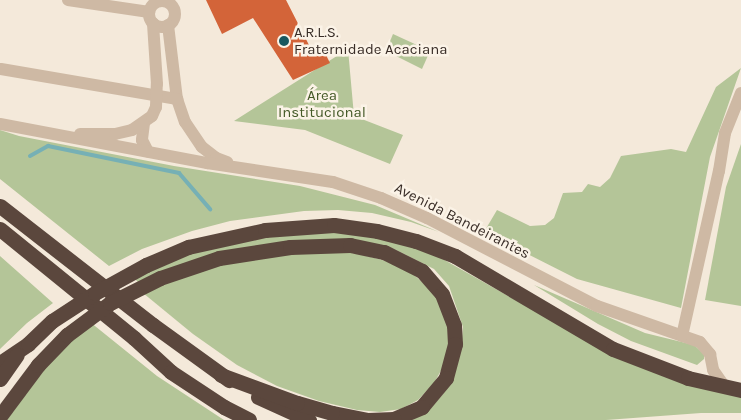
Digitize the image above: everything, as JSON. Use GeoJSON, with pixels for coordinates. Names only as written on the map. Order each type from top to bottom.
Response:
{"type":"FeatureCollection","features":[{"type":"Feature","properties":{"kind":"highway"},"geometry":{"type":"LineString","coordinates":[[0,206],[82,268],[153,326],[221,375],[261,399],[309,420]]}},
{"type":"Feature","properties":{"kind":"highway"},"geometry":{"type":"LineString","coordinates":[[0,379],[21,350],[52,321],[95,293],[146,265],[188,247],[265,230],[334,225],[377,231],[416,240],[454,256],[613,349],[688,378],[741,390]]}},
{"type":"Feature","properties":{"kind":"highway"},"geometry":{"type":"LineString","coordinates":[[0,229],[134,338],[171,372],[224,407],[249,420]]}},
{"type":"Feature","properties":{"kind":"highway"},"geometry":{"type":"LineString","coordinates":[[0,238],[45,266]]}},
{"type":"Feature","properties":{"kind":"highway"},"geometry":{"type":"LineString","coordinates":[[0,416],[38,365],[67,335],[110,303],[168,274],[219,258],[290,246],[350,244],[384,252],[422,271],[442,294],[454,325],[455,344],[446,378],[422,407],[394,419],[368,420],[332,413],[297,403],[221,375]]}},
{"type":"Feature","properties":{"kind":"highway"},"geometry":{"type":"LineString","coordinates":[[0,363],[21,350]]}},
{"type":"Feature","properties":{"kind":"street"},"geometry":{"type":"LineString","coordinates":[[45,134],[115,134],[132,130],[152,116],[156,107],[157,95],[151,18],[156,2],[163,1],[170,4],[174,11],[173,19],[168,24],[161,26],[151,18],[68,0]]}},
{"type":"Feature","properties":{"kind":"street"},"geometry":{"type":"LineString","coordinates":[[168,24],[177,99],[185,122],[202,147],[216,158],[239,166]]}},
{"type":"Feature","properties":{"kind":"street"},"geometry":{"type":"LineString","coordinates":[[1,69],[177,99]]}},
{"type":"Feature","properties":{"kind":"street"},"geometry":{"type":"LineString","coordinates":[[682,336],[719,171],[725,133],[741,93]]}},
{"type":"Feature","properties":{"kind":"street"},"geometry":{"type":"LineString","coordinates":[[144,123],[142,140],[148,152]]}},
{"type":"Feature","properties":{"kind":"street","name":"Avenida Bandeirantes"},"geometry":{"type":"LineString","coordinates":[[0,124],[148,152],[333,182],[381,198],[427,218],[597,306],[700,342],[707,348],[716,377],[724,386]]}},
{"type":"Feature","properties":{"kind":"street"},"geometry":{"type":"LineString","coordinates":[[688,378],[701,373],[710,362]]}},
{"type":"Feature","properties":{"kind":"green space"},"geometry":{"type":"Polygon","coordinates":[[[393,34],[430,51],[422,69],[386,51],[393,34]]]}},
{"type":"Feature","properties":{"kind":"green space","name":"Área Institucional"},"geometry":{"type":"Polygon","coordinates":[[[348,49],[354,116],[403,135],[390,164],[305,130],[234,121],[348,49]]]}},
{"type":"Feature","properties":{"kind":"green space"},"geometry":{"type":"Polygon","coordinates":[[[741,68],[710,157],[681,308],[577,279],[484,232],[497,210],[530,226],[545,225],[554,218],[563,193],[582,192],[588,184],[600,187],[610,178],[621,156],[671,149],[686,152],[716,87],[741,68]]]}},
{"type":"Feature","properties":{"kind":"green space"},"geometry":{"type":"Polygon","coordinates":[[[0,130],[19,136],[174,166],[300,186],[375,205],[439,232],[411,222],[372,213],[338,210],[304,211],[230,221],[192,231],[142,249],[109,266],[0,179],[0,130]]]}},
{"type":"Feature","properties":{"kind":"green space"},"geometry":{"type":"Polygon","coordinates":[[[741,144],[741,306],[705,300],[726,187],[741,144]]]}},
{"type":"Feature","properties":{"kind":"green space"},"geometry":{"type":"Polygon","coordinates":[[[293,232],[361,233],[432,253],[526,306],[741,397],[741,413],[701,413],[606,420],[412,420],[430,409],[443,394],[454,373],[461,350],[463,327],[449,286],[434,269],[394,249],[326,239],[139,283],[132,276],[177,255],[293,232]]]}},
{"type":"Feature","properties":{"kind":"green space"},"geometry":{"type":"Polygon","coordinates":[[[336,251],[359,254],[394,263],[411,272],[437,296],[449,327],[449,345],[443,367],[434,383],[418,400],[401,409],[380,412],[357,410],[319,401],[277,386],[237,365],[193,334],[143,293],[161,284],[228,261],[276,254],[336,251]]]}},
{"type":"Feature","properties":{"kind":"green space"},"geometry":{"type":"Polygon","coordinates":[[[0,256],[53,303],[27,323],[0,349],[0,256]]]}},
{"type":"Feature","properties":{"kind":"green space"},"geometry":{"type":"Polygon","coordinates":[[[534,285],[645,333],[694,345],[704,354],[704,359],[697,365],[631,341],[598,324],[534,285]]]}},
{"type":"Feature","properties":{"kind":"green space"},"geometry":{"type":"Polygon","coordinates":[[[90,322],[157,376],[224,420],[4,420],[45,364],[90,322]]]}},
{"type":"Feature","properties":{"kind":"building","name":"A.R.L.S. Fraternidade Acaciana"},"geometry":{"type":"Polygon","coordinates":[[[206,0],[286,0],[310,47],[320,43],[330,63],[293,80],[253,18],[222,34],[206,0]]]}},
{"type":"Feature","properties":{"kind":"waterway"},"geometry":{"type":"LineString","coordinates":[[30,156],[48,146],[179,173],[210,209]]}},
{"type":"Feature","properties":{"kind":"place","name":"A.R.L.S. Fraternidade Acaciana"},"geometry":{"type":"Point","coordinates":[284,41]}}]}
